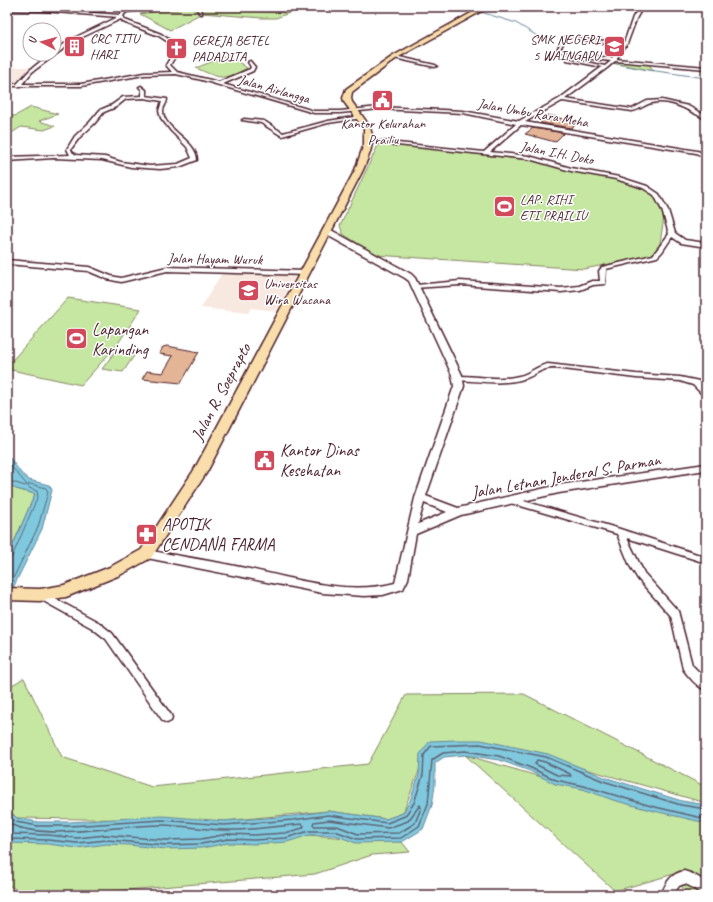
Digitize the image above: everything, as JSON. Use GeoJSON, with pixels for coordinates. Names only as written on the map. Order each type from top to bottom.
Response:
{"type":"FeatureCollection","features":[{"type":"Feature","properties":{"kind":"highway"},"geometry":{"type":"LineString","coordinates":[[369,141],[368,129],[348,102],[347,98],[349,91],[364,78],[395,57],[486,7]]}},
{"type":"Feature","properties":{"kind":"highway","name":"Jalan R. Soeprapto"},"geometry":{"type":"LineString","coordinates":[[7,594],[35,595],[66,591],[115,571],[146,554],[200,472],[348,193],[369,141]]}},
{"type":"Feature","properties":{"kind":"street"},"geometry":{"type":"LineString","coordinates":[[62,12],[67,7]]}},
{"type":"Feature","properties":{"kind":"street"},"geometry":{"type":"LineString","coordinates":[[62,48],[73,40],[121,17],[127,9],[162,7]]}},
{"type":"Feature","properties":{"kind":"street"},"geometry":{"type":"LineString","coordinates":[[198,7],[201,13]]}},
{"type":"Feature","properties":{"kind":"street"},"geometry":{"type":"LineString","coordinates":[[486,153],[520,123],[561,100],[613,62],[625,44],[640,7]]}},
{"type":"Feature","properties":{"kind":"street"},"geometry":{"type":"LineString","coordinates":[[7,9],[121,17],[124,21],[172,42],[174,45],[174,55],[168,65],[176,73]]}},
{"type":"Feature","properties":{"kind":"street"},"geometry":{"type":"LineString","coordinates":[[625,44],[572,38],[564,39],[558,48],[559,50],[613,62],[706,68]]}},
{"type":"Feature","properties":{"kind":"street"},"geometry":{"type":"LineString","coordinates":[[575,54],[568,59],[606,67]]}},
{"type":"Feature","properties":{"kind":"street"},"geometry":{"type":"LineString","coordinates":[[395,57],[435,66]]}},
{"type":"Feature","properties":{"kind":"street"},"geometry":{"type":"LineString","coordinates":[[7,90],[21,84],[32,71],[44,62]]}},
{"type":"Feature","properties":{"kind":"street"},"geometry":{"type":"LineString","coordinates":[[219,84],[252,70],[253,67],[250,62]]}},
{"type":"Feature","properties":{"kind":"street","name":"Jalan Airlangga"},"geometry":{"type":"LineString","coordinates":[[7,84],[81,85],[144,74],[176,73],[219,84],[304,110],[357,114]]}},
{"type":"Feature","properties":{"kind":"street"},"geometry":{"type":"LineString","coordinates":[[141,87],[144,90],[144,97]]}},
{"type":"Feature","properties":{"kind":"street"},"geometry":{"type":"LineString","coordinates":[[7,159],[42,156],[75,157],[108,158],[124,165],[152,167],[183,165],[195,160],[194,153],[169,127],[164,118],[161,111],[165,100],[144,97],[125,98],[114,106],[100,112],[94,121],[71,144],[69,149],[70,153],[75,157]]}},
{"type":"Feature","properties":{"kind":"street"},"geometry":{"type":"LineString","coordinates":[[561,100],[632,110],[649,102],[666,102],[687,108],[702,114],[706,118]]}},
{"type":"Feature","properties":{"kind":"street","name":"Jalan Umbu Rara Meha"},"geometry":{"type":"LineString","coordinates":[[357,114],[379,108],[453,111],[697,152],[706,156]]}},
{"type":"Feature","properties":{"kind":"street"},"geometry":{"type":"LineString","coordinates":[[244,120],[262,122],[282,135],[357,114]]}},
{"type":"Feature","properties":{"kind":"street","name":"Jalan I.H. Doko"},"geometry":{"type":"LineString","coordinates":[[369,141],[529,158],[571,169],[607,175],[645,187],[652,191],[661,200],[672,234]]}},
{"type":"Feature","properties":{"kind":"street"},"geometry":{"type":"LineString","coordinates":[[146,554],[310,586],[341,590],[380,591],[399,586],[402,579],[411,532],[420,498],[459,386],[458,378],[416,287],[408,276],[328,232]]}},
{"type":"Feature","properties":{"kind":"street"},"geometry":{"type":"LineString","coordinates":[[416,287],[460,283],[561,290],[580,288],[592,283],[603,283],[602,271],[604,268],[655,256],[660,252],[666,240],[672,234],[679,240],[706,245]]}},
{"type":"Feature","properties":{"kind":"street","name":"Jalan Hayam Wuruk"},"geometry":{"type":"LineString","coordinates":[[7,262],[90,269],[109,278],[121,280],[167,269],[306,273]]}},
{"type":"Feature","properties":{"kind":"street"},"geometry":{"type":"LineString","coordinates":[[458,378],[521,378],[538,367],[544,365],[636,376],[680,379],[696,383],[706,393]]}},
{"type":"Feature","properties":{"kind":"street","name":"Jalan Letnan Jenderal S. Parman"},"geometry":{"type":"LineString","coordinates":[[411,532],[458,512],[510,500],[559,490],[706,467]]}},
{"type":"Feature","properties":{"kind":"street"},"geometry":{"type":"LineString","coordinates":[[420,498],[458,512]]}},
{"type":"Feature","properties":{"kind":"street"},"geometry":{"type":"LineString","coordinates":[[510,500],[620,532],[706,560]]}},
{"type":"Feature","properties":{"kind":"street"},"geometry":{"type":"LineString","coordinates":[[620,532],[641,576],[675,614],[687,666],[690,672],[706,686]]}},
{"type":"Feature","properties":{"kind":"street"},"geometry":{"type":"LineString","coordinates":[[35,595],[95,625],[109,636],[167,718]]}},
{"type":"Feature","properties":{"kind":"street"},"geometry":{"type":"LineString","coordinates":[[667,895],[671,884],[675,879],[684,877],[694,880],[706,890]]}},
{"type":"Feature","properties":{"kind":"shaded area"},"geometry":{"type":"Polygon","coordinates":[[[7,67],[33,67],[17,82],[18,85],[7,85],[7,67]]]}},
{"type":"Feature","properties":{"kind":"shaded area","name":"Universitas Wira Wacana"},"geometry":{"type":"Polygon","coordinates":[[[223,271],[296,275],[276,311],[251,308],[248,313],[201,308],[223,271]]]}},
{"type":"Feature","properties":{"kind":"green space"},"geometry":{"type":"Polygon","coordinates":[[[179,7],[247,7],[250,11],[289,13],[276,18],[262,18],[202,13],[170,30],[140,14],[178,10],[179,7]]]}},
{"type":"Feature","properties":{"kind":"green space"},"geometry":{"type":"Polygon","coordinates":[[[223,57],[237,61],[247,68],[232,75],[221,77],[196,68],[223,57]]]}},
{"type":"Feature","properties":{"kind":"green space"},"geometry":{"type":"Polygon","coordinates":[[[615,60],[648,63],[654,71],[612,63],[615,60]]]}},
{"type":"Feature","properties":{"kind":"green space"},"geometry":{"type":"Polygon","coordinates":[[[31,107],[58,114],[39,121],[55,126],[44,130],[21,127],[7,136],[7,115],[15,116],[31,107]]]}},
{"type":"Feature","properties":{"kind":"green space","name":"LAP. RIHI ETI PRAILIU"},"geometry":{"type":"Polygon","coordinates":[[[379,143],[537,161],[569,171],[605,175],[628,183],[651,192],[655,197],[664,217],[659,250],[651,256],[584,269],[376,255],[343,234],[340,226],[379,143]]]}},
{"type":"Feature","properties":{"kind":"green space","name":"Lapangan Karinding"},"geometry":{"type":"Polygon","coordinates":[[[68,298],[141,309],[117,345],[81,385],[7,369],[7,366],[68,298]]]}},
{"type":"Feature","properties":{"kind":"green space"},"geometry":{"type":"Polygon","coordinates":[[[116,350],[136,353],[123,372],[102,369],[116,350]]]}},
{"type":"Feature","properties":{"kind":"green space"},"geometry":{"type":"Polygon","coordinates":[[[7,477],[16,489],[35,494],[7,558],[7,477]]]}},
{"type":"Feature","properties":{"kind":"green space"},"geometry":{"type":"Polygon","coordinates":[[[24,678],[62,757],[152,787],[368,764],[406,695],[524,694],[706,787],[706,803],[578,767],[430,742],[403,813],[386,819],[328,811],[224,821],[17,818],[7,808],[7,688],[24,678]]]}},
{"type":"Feature","properties":{"kind":"green space"},"geometry":{"type":"Polygon","coordinates":[[[465,755],[706,822],[706,895],[687,895],[674,874],[615,891],[465,755]]]}},
{"type":"Feature","properties":{"kind":"green space"},"geometry":{"type":"Polygon","coordinates":[[[309,835],[402,842],[410,852],[372,855],[315,874],[67,895],[25,895],[7,884],[7,842],[309,835]]]}},
{"type":"Feature","properties":{"kind":"water"},"geometry":{"type":"Polygon","coordinates":[[[7,454],[21,473],[29,480],[49,485],[52,490],[42,529],[7,600],[7,559],[35,494],[16,489],[7,484],[7,454]]]}},
{"type":"Feature","properties":{"kind":"water"},"geometry":{"type":"Polygon","coordinates":[[[481,740],[548,754],[604,777],[682,801],[706,805],[706,823],[613,800],[583,789],[555,784],[530,771],[499,760],[465,755],[444,757],[435,763],[435,785],[432,805],[423,829],[402,842],[356,843],[335,835],[309,835],[287,842],[254,844],[228,843],[202,848],[166,849],[107,844],[77,848],[48,844],[7,843],[7,810],[17,818],[38,822],[70,822],[162,816],[224,821],[293,816],[328,811],[386,819],[403,813],[410,801],[419,775],[420,754],[430,741],[481,740]]]}},
{"type":"Feature","properties":{"kind":"building"},"geometry":{"type":"Polygon","coordinates":[[[548,115],[578,123],[571,128],[540,123],[548,115]]]}},
{"type":"Feature","properties":{"kind":"building"},"geometry":{"type":"Polygon","coordinates":[[[533,128],[564,133],[555,142],[525,134],[533,128]]]}},
{"type":"Feature","properties":{"kind":"building"},"geometry":{"type":"Polygon","coordinates":[[[167,346],[199,352],[181,383],[142,379],[147,371],[163,373],[173,356],[159,354],[163,347],[167,346]]]}},
{"type":"Feature","properties":{"kind":"waterway"},"geometry":{"type":"LineString","coordinates":[[446,7],[481,12]]}},
{"type":"Feature","properties":{"kind":"waterway"},"geometry":{"type":"LineString","coordinates":[[481,12],[490,7]]}},
{"type":"Feature","properties":{"kind":"waterway"},"geometry":{"type":"LineString","coordinates":[[464,22],[481,12]]}},
{"type":"Feature","properties":{"kind":"waterway"},"geometry":{"type":"LineString","coordinates":[[481,12],[516,23],[539,37]]}},
{"type":"Feature","properties":{"kind":"waterway"},"geometry":{"type":"LineString","coordinates":[[608,62],[649,70],[706,78]]}},
{"type":"Feature","properties":{"kind":"place","name":"CRC TITU HARI"},"geometry":{"type":"Point","coordinates":[75,46]}},
{"type":"Feature","properties":{"kind":"place","name":"SMK NEGERI 5 WAINGAPU"},"geometry":{"type":"Point","coordinates":[615,47]}},
{"type":"Feature","properties":{"kind":"place","name":"GEREJA BETEL PADADITA"},"geometry":{"type":"Point","coordinates":[176,48]}},
{"type":"Feature","properties":{"kind":"place","name":"Kantor Kelurahan Prailiu"},"geometry":{"type":"Point","coordinates":[383,101]}},
{"type":"Feature","properties":{"kind":"place","name":"LAP. RIHI ETI PRAILIU"},"geometry":{"type":"Point","coordinates":[504,207]}},
{"type":"Feature","properties":{"kind":"place","name":"Universitas Wira Wacana"},"geometry":{"type":"Point","coordinates":[249,291]}},
{"type":"Feature","properties":{"kind":"place","name":"Lapangan Karinding"},"geometry":{"type":"Point","coordinates":[76,339]}},
{"type":"Feature","properties":{"kind":"place","name":"Kantor Dinas Kesehatan"},"geometry":{"type":"Point","coordinates":[264,460]}},
{"type":"Feature","properties":{"kind":"place","name":"APOTIK CENDANA FARMA"},"geometry":{"type":"Point","coordinates":[146,534]}}]}
